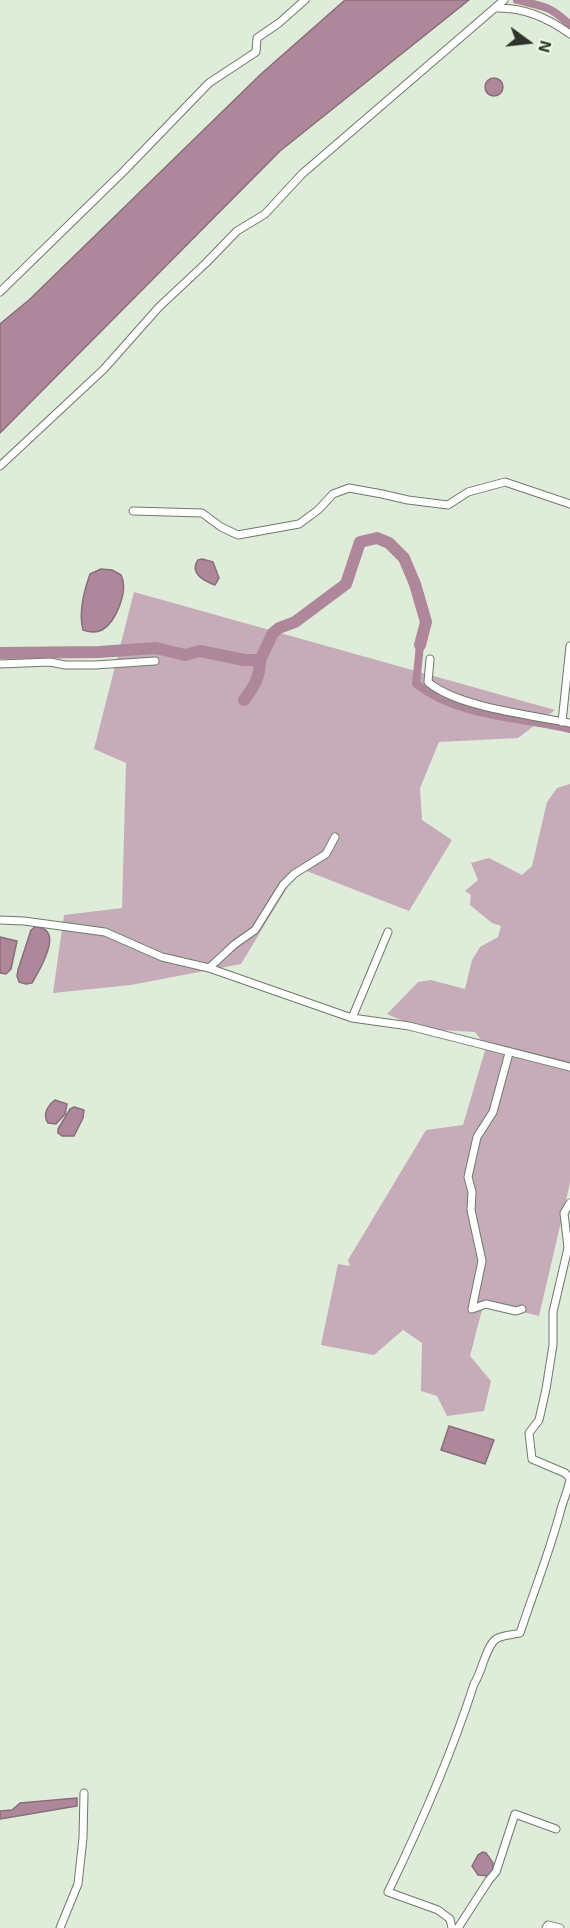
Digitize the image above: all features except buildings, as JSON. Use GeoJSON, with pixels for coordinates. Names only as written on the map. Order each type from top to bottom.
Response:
{"type":"FeatureCollection","features":[{"type":"Feature","properties":{"kind":"street"},"geometry":{"type":"LineString","coordinates":[[0,292],[123,172],[209,83],[256,52],[257,38],[279,23],[305,0]]}},
{"type":"Feature","properties":{"kind":"street"},"geometry":{"type":"LineString","coordinates":[[0,466],[104,369],[159,307],[237,231],[265,214],[302,174],[504,0]]}},
{"type":"Feature","properties":{"kind":"street"},"geometry":{"type":"LineString","coordinates":[[495,9],[508,8],[532,13],[557,24],[570,34]]}},
{"type":"Feature","properties":{"kind":"street"},"geometry":{"type":"LineString","coordinates":[[134,511],[202,513],[221,527],[238,535],[299,524],[318,510],[333,494],[349,488],[408,500],[448,505],[468,492],[505,482],[570,504]]}},
{"type":"Feature","properties":{"kind":"street"},"geometry":{"type":"LineString","coordinates":[[429,659],[428,682],[436,689],[459,700],[566,723],[570,646]]}},
{"type":"Feature","properties":{"kind":"street"},"geometry":{"type":"LineString","coordinates":[[0,664],[50,662],[65,665],[94,665],[155,661]]}},
{"type":"Feature","properties":{"kind":"street"},"geometry":{"type":"LineString","coordinates":[[209,968],[235,944],[255,930],[283,885],[294,874],[326,854],[335,837]]}},
{"type":"Feature","properties":{"kind":"street"},"geometry":{"type":"LineString","coordinates":[[0,920],[105,932],[162,957],[209,968],[352,1018],[409,1026],[570,1067]]}},
{"type":"Feature","properties":{"kind":"street"},"geometry":{"type":"LineString","coordinates":[[352,1018],[388,932]]}},
{"type":"Feature","properties":{"kind":"street"},"geometry":{"type":"LineString","coordinates":[[509,1053],[493,1112],[477,1137],[468,1177],[472,1192],[471,1210],[482,1261],[472,1309],[486,1304],[516,1311],[522,1309]]}},
{"type":"Feature","properties":{"kind":"street"},"geometry":{"type":"LineString","coordinates":[[452,1928],[450,1919],[438,1910],[388,1892],[435,1791],[491,1644],[497,1638],[520,1633],[553,1542],[570,1484],[570,1478],[565,1473],[532,1459],[529,1433],[539,1420],[546,1389],[553,1345],[553,1312],[566,1271],[568,1248],[564,1213],[570,1203]]}},
{"type":"Feature","properties":{"kind":"street"},"geometry":{"type":"LineString","coordinates":[[60,1928],[78,1884],[83,1838],[84,1793]]}},
{"type":"Feature","properties":{"kind":"street"},"geometry":{"type":"LineString","coordinates":[[458,1928],[496,1872],[515,1814],[556,1829]]}},
{"type":"Feature","properties":{"kind":"street"},"geometry":{"type":"LineString","coordinates":[[546,1928],[548,1925],[560,1928]]}},
{"type":"Feature","properties":{"kind":"shaded area"},"geometry":{"type":"Polygon","coordinates":[[[345,0],[469,0],[280,151],[0,433],[0,324],[29,300],[261,74],[345,0]]]}},
{"type":"Feature","properties":{"kind":"shaded area"},"geometry":{"type":"Polygon","coordinates":[[[490,78],[498,78],[503,83],[501,94],[490,96],[485,91],[485,83],[490,78]]]}},
{"type":"Feature","properties":{"kind":"shaded area"},"geometry":{"type":"Polygon","coordinates":[[[198,560],[213,562],[219,578],[215,585],[202,579],[195,569],[198,560]]]}},
{"type":"Feature","properties":{"kind":"shaded area"},"geometry":{"type":"Polygon","coordinates":[[[101,569],[112,570],[121,575],[123,589],[120,605],[112,620],[102,630],[95,632],[83,630],[81,609],[84,594],[90,574],[101,569]]]}},
{"type":"Feature","properties":{"kind":"shaded area"},"geometry":{"type":"Polygon","coordinates":[[[134,592],[555,710],[518,738],[439,742],[420,788],[422,820],[452,840],[409,911],[299,868],[241,964],[131,985],[53,993],[64,915],[122,908],[126,763],[94,749],[134,592]]]}},
{"type":"Feature","properties":{"kind":"shaded area"},"geometry":{"type":"Polygon","coordinates":[[[570,784],[570,1183],[539,1316],[484,1302],[470,1356],[491,1381],[484,1411],[447,1416],[437,1396],[421,1391],[422,1343],[403,1330],[374,1355],[321,1345],[338,1264],[350,1266],[348,1260],[426,1130],[463,1125],[486,1047],[475,1032],[421,1029],[387,1014],[418,982],[431,980],[465,989],[472,960],[480,947],[498,937],[501,926],[492,923],[470,905],[471,895],[465,891],[478,880],[471,863],[489,858],[522,875],[532,866],[547,802],[557,788],[570,784]]]}},
{"type":"Feature","properties":{"kind":"shaded area"},"geometry":{"type":"Polygon","coordinates":[[[36,926],[47,931],[50,938],[49,944],[35,978],[32,983],[26,984],[19,982],[18,970],[31,930],[36,926]]]}},
{"type":"Feature","properties":{"kind":"shaded area"},"geometry":{"type":"Polygon","coordinates":[[[0,937],[17,941],[11,969],[6,974],[0,973],[0,937]]]}},
{"type":"Feature","properties":{"kind":"shaded area"},"geometry":{"type":"Polygon","coordinates":[[[55,1100],[67,1104],[65,1114],[56,1124],[48,1123],[47,1110],[55,1100]]]}},
{"type":"Feature","properties":{"kind":"shaded area"},"geometry":{"type":"Polygon","coordinates":[[[74,1107],[84,1110],[83,1118],[74,1136],[62,1136],[58,1133],[58,1129],[70,1109],[74,1107]]]}},
{"type":"Feature","properties":{"kind":"shaded area"},"geometry":{"type":"Polygon","coordinates":[[[449,1426],[494,1440],[485,1464],[441,1450],[449,1426]]]}},
{"type":"Feature","properties":{"kind":"shaded area"},"geometry":{"type":"Polygon","coordinates":[[[77,1798],[77,1806],[0,1819],[0,1811],[12,1810],[20,1803],[77,1798]]]}},
{"type":"Feature","properties":{"kind":"shaded area"},"geometry":{"type":"Polygon","coordinates":[[[483,1852],[493,1863],[493,1872],[489,1876],[478,1875],[472,1866],[478,1855],[483,1852]]]}},
{"type":"Feature","properties":{"kind":"waterway"},"geometry":{"type":"LineString","coordinates":[[517,0],[551,10],[570,25]]}},
{"type":"Feature","properties":{"kind":"waterway"},"geometry":{"type":"LineString","coordinates":[[0,653],[99,652],[156,648],[185,655],[200,651],[244,660],[260,660],[273,633],[295,622],[346,584],[360,542],[377,538],[389,543],[404,558],[415,584],[426,622],[420,645]]}},
{"type":"Feature","properties":{"kind":"waterway"},"geometry":{"type":"LineString","coordinates":[[420,645],[416,684],[433,695],[471,710],[570,729]]}},
{"type":"Feature","properties":{"kind":"waterway"},"geometry":{"type":"LineString","coordinates":[[244,700],[256,682],[260,660]]}}]}
